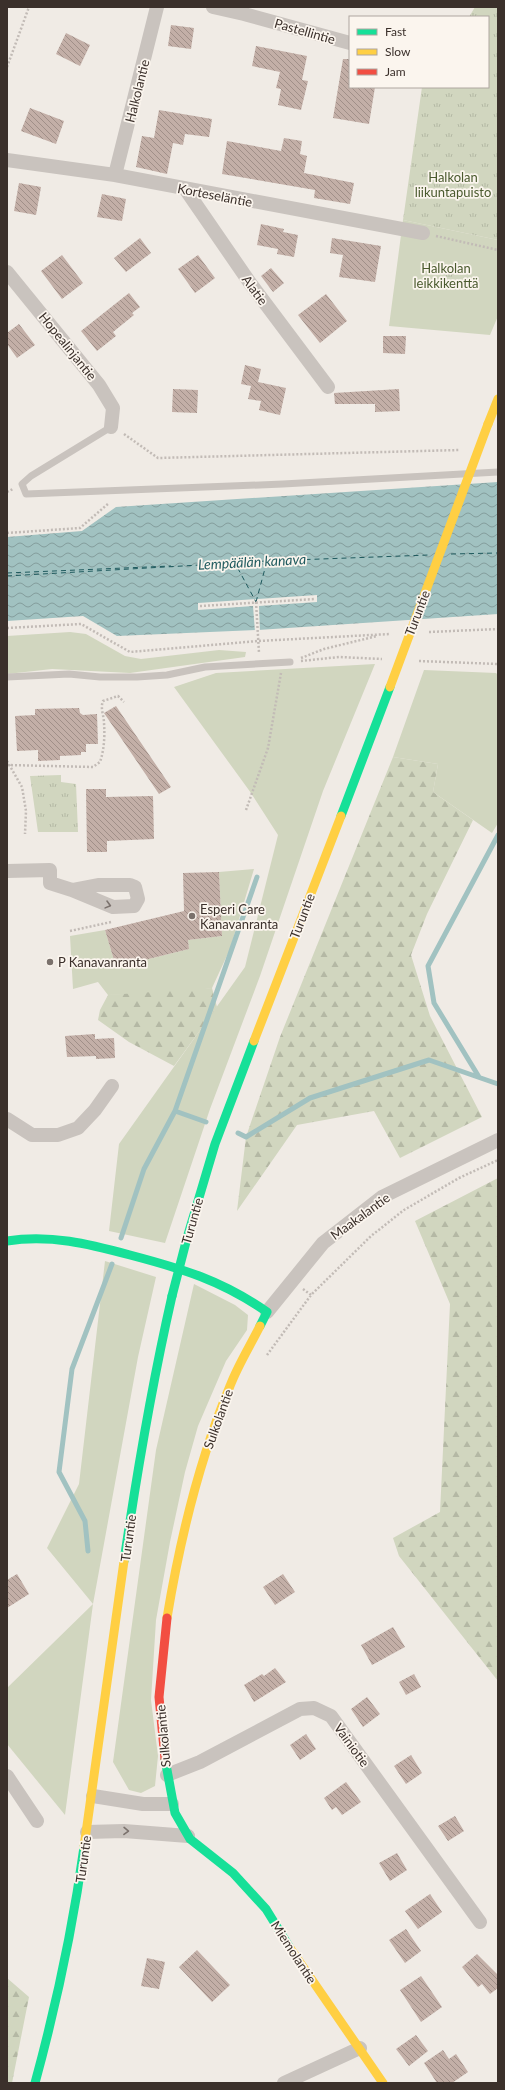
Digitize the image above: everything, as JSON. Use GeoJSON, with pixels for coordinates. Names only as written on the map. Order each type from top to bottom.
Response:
{"type":"FeatureCollection","features":[{"type":"Feature","properties":{"kind":"main road","name":"Turuntie"},"geometry":{"type":"LineString","coordinates":[[35,2083],[52,2021],[77,1901],[93,1796],[136,1478],[155,1369],[172,1296],[215,1144],[390,687],[498,399]]}},
{"type":"Feature","properties":{"kind":"main road"},"geometry":{"type":"LineString","coordinates":[[7,1241],[40,1237],[67,1238],[162,1263],[212,1280],[244,1296],[267,1312]]}},
{"type":"Feature","properties":{"kind":"main road","name":"Sulkolantie"},"geometry":{"type":"LineString","coordinates":[[172,1804],[167,1775],[159,1697],[167,1617],[186,1518],[211,1436],[230,1385],[267,1312]]}},
{"type":"Feature","properties":{"kind":"main road","name":"Miemolantie"},"geometry":{"type":"LineString","coordinates":[[172,1804],[188,1836],[211,1857],[232,1873],[266,1909],[302,1966],[383,2083]]}},
{"type":"Feature","properties":{"kind":"street","name":"Halkolantie"},"geometry":{"type":"LineString","coordinates":[[115,175],[157,7]]}},
{"type":"Feature","properties":{"kind":"street","name":"Pastellintie"},"geometry":{"type":"LineString","coordinates":[[213,7],[349,43]]}},
{"type":"Feature","properties":{"kind":"street","name":"Korteseläntie"},"geometry":{"type":"LineString","coordinates":[[7,160],[115,175],[186,190],[423,233]]}},
{"type":"Feature","properties":{"kind":"street","name":"Alatie"},"geometry":{"type":"LineString","coordinates":[[186,190],[250,283],[328,387]]}},
{"type":"Feature","properties":{"kind":"street","name":"Hopealinjantie"},"geometry":{"type":"LineString","coordinates":[[7,272],[99,385],[114,408],[111,427]]}},
{"type":"Feature","properties":{"kind":"street"},"geometry":{"type":"LineString","coordinates":[[7,872],[50,870],[50,883],[72,890]]}},
{"type":"Feature","properties":{"kind":"street"},"geometry":{"type":"LineString","coordinates":[[7,1120],[32,1135],[58,1135],[78,1128],[95,1110],[112,1086]]}},
{"type":"Feature","properties":{"kind":"street","name":"Maakalantie"},"geometry":{"type":"LineString","coordinates":[[267,1312],[324,1242],[382,1197],[498,1140]]}},
{"type":"Feature","properties":{"kind":"street","name":"Vainiotie"},"geometry":{"type":"LineString","coordinates":[[167,1775],[200,1762],[300,1709],[314,1708],[331,1716],[480,1922]]}},
{"type":"Feature","properties":{"kind":"street"},"geometry":{"type":"LineString","coordinates":[[7,1776],[37,1821]]}},
{"type":"Feature","properties":{"kind":"street"},"geometry":{"type":"LineString","coordinates":[[93,1796],[143,1804],[172,1804]]}},
{"type":"Feature","properties":{"kind":"street"},"geometry":{"type":"LineString","coordinates":[[87,1832],[124,1831],[188,1836]]}},
{"type":"Feature","properties":{"kind":"street"},"geometry":{"type":"LineString","coordinates":[[284,2083],[360,2048]]}},
{"type":"Feature","properties":{"kind":"lane"},"geometry":{"type":"LineString","coordinates":[[111,427],[65,457],[30,476],[22,484],[26,494],[283,484],[498,472]]}},
{"type":"Feature","properties":{"kind":"lane"},"geometry":{"type":"LineString","coordinates":[[7,677],[69,674],[100,677],[137,677],[167,675],[205,667],[290,662]]}},
{"type":"Feature","properties":{"kind":"path"},"geometry":{"type":"LineString","coordinates":[[7,67],[29,7]]}},
{"type":"Feature","properties":{"kind":"path"},"geometry":{"type":"LineString","coordinates":[[423,233],[498,250]]}},
{"type":"Feature","properties":{"kind":"path"},"geometry":{"type":"LineString","coordinates":[[111,427],[134,440],[158,458],[455,450]]}},
{"type":"Feature","properties":{"kind":"path"},"geometry":{"type":"LineString","coordinates":[[7,532],[80,528],[101,511],[120,490]]}},
{"type":"Feature","properties":{"kind":"path"},"geometry":{"type":"LineString","coordinates":[[200,606],[315,599]]}},
{"type":"Feature","properties":{"kind":"path"},"geometry":{"type":"LineString","coordinates":[[256,602],[258,641]]}},
{"type":"Feature","properties":{"kind":"path"},"geometry":{"type":"LineString","coordinates":[[7,628],[81,624],[130,652],[258,641],[385,634],[324,649],[290,662]]}},
{"type":"Feature","properties":{"kind":"path"},"geometry":{"type":"LineString","coordinates":[[425,632],[498,629]]}},
{"type":"Feature","properties":{"kind":"path"},"geometry":{"type":"LineString","coordinates":[[246,810],[268,748],[283,663]]}},
{"type":"Feature","properties":{"kind":"path"},"geometry":{"type":"LineString","coordinates":[[8,765],[92,767],[100,762],[104,750],[104,724],[101,704],[103,701],[118,696],[124,702]]}},
{"type":"Feature","properties":{"kind":"path"},"geometry":{"type":"LineString","coordinates":[[7,761],[22,787],[26,811],[25,834]]}},
{"type":"Feature","properties":{"kind":"path"},"geometry":{"type":"LineString","coordinates":[[70,931],[112,922]]}},
{"type":"Feature","properties":{"kind":"path"},"geometry":{"type":"LineString","coordinates":[[267,1356],[311,1294],[371,1236],[404,1210],[459,1178],[498,1160]]}},
{"type":"Feature","properties":{"kind":"green space","name":"Halkolan liikuntapuisto"},"geometry":{"type":"Polygon","coordinates":[[[475,7],[498,7],[498,240],[403,220],[422,88],[489,88],[489,16],[470,16],[475,7]]]}},
{"type":"Feature","properties":{"kind":"green space"},"geometry":{"type":"Polygon","coordinates":[[[403,220],[498,240],[498,316],[490,335],[389,326],[403,220]]]}},
{"type":"Feature","properties":{"kind":"green space","name":"Halkolan leikkikenttä"},"geometry":{"type":"Polygon","coordinates":[[[435,259],[463,265],[457,292],[429,286],[435,259]]]}},
{"type":"Feature","properties":{"kind":"green space"},"geometry":{"type":"Polygon","coordinates":[[[70,632],[86,634],[125,656],[141,659],[219,650],[246,652],[245,657],[130,673],[52,669],[7,674],[7,636],[70,632]]]}},
{"type":"Feature","properties":{"kind":"green space"},"geometry":{"type":"Polygon","coordinates":[[[375,664],[323,791],[260,976],[210,1109],[165,1243],[109,1231],[119,1144],[245,967],[278,835],[251,793],[174,687],[216,673],[375,664]]]}},
{"type":"Feature","properties":{"kind":"green space"},"geometry":{"type":"Polygon","coordinates":[[[424,670],[496,673],[498,675],[498,823],[492,833],[433,792],[438,764],[393,757],[424,670]]]}},
{"type":"Feature","properties":{"kind":"green space"},"geometry":{"type":"Polygon","coordinates":[[[393,757],[438,764],[433,792],[473,820],[427,914],[411,955],[430,1016],[482,1117],[400,1158],[374,1111],[297,1125],[237,1211],[246,1137],[280,1037],[393,757]]]}},
{"type":"Feature","properties":{"kind":"green space"},"geometry":{"type":"Polygon","coordinates":[[[61,775],[61,782],[76,784],[78,832],[38,832],[30,776],[61,775]]]}},
{"type":"Feature","properties":{"kind":"green space"},"geometry":{"type":"Polygon","coordinates":[[[254,869],[230,949],[212,988],[170,994],[108,995],[98,982],[73,989],[70,936],[105,930],[116,967],[189,949],[188,940],[222,936],[219,872],[254,869]]]}},
{"type":"Feature","properties":{"kind":"green space"},"geometry":{"type":"Polygon","coordinates":[[[212,988],[217,1007],[174,1066],[129,1042],[98,1020],[100,1010],[108,995],[212,988]]]}},
{"type":"Feature","properties":{"kind":"green space"},"geometry":{"type":"Polygon","coordinates":[[[498,1178],[498,1681],[399,1556],[393,1538],[440,1512],[450,1304],[415,1221],[498,1178]]]}},
{"type":"Feature","properties":{"kind":"green space"},"geometry":{"type":"Polygon","coordinates":[[[105,1261],[156,1277],[138,1357],[93,1604],[47,1548],[79,1484],[105,1261]]]}},
{"type":"Feature","properties":{"kind":"green space"},"geometry":{"type":"Polygon","coordinates":[[[194,1284],[235,1305],[248,1315],[247,1330],[226,1361],[198,1426],[185,1472],[170,1542],[156,1620],[151,1700],[158,1756],[155,1786],[141,1793],[129,1790],[113,1762],[156,1450],[194,1284]]]}},
{"type":"Feature","properties":{"kind":"green space"},"geometry":{"type":"Polygon","coordinates":[[[93,1604],[65,1815],[7,1744],[7,1688],[93,1604]]]}},
{"type":"Feature","properties":{"kind":"green space"},"geometry":{"type":"Polygon","coordinates":[[[7,1978],[29,1997],[12,2083],[7,2083],[7,1978]]]}},
{"type":"Feature","properties":{"kind":"water","name":"Lempäälän kanava"},"geometry":{"type":"Polygon","coordinates":[[[498,482],[498,614],[258,630],[117,636],[83,616],[7,621],[7,537],[82,531],[116,507],[498,482]]]}},
{"type":"Feature","properties":{"kind":"pier"},"geometry":{"type":"Polygon","coordinates":[[[317,595],[317,602],[259,606],[260,632],[255,632],[253,606],[198,610],[198,603],[317,595]]]}},
{"type":"Feature","properties":{"kind":"building"},"geometry":{"type":"Polygon","coordinates":[[[171,25],[194,28],[191,49],[168,46],[171,25]]]}},
{"type":"Feature","properties":{"kind":"building"},"geometry":{"type":"Polygon","coordinates":[[[66,33],[90,45],[80,66],[56,54],[66,33]]]}},
{"type":"Feature","properties":{"kind":"building"},"geometry":{"type":"Polygon","coordinates":[[[256,46],[307,56],[302,80],[308,81],[301,110],[278,105],[281,89],[276,88],[280,72],[252,66],[256,46]]]}},
{"type":"Feature","properties":{"kind":"building"},"geometry":{"type":"Polygon","coordinates":[[[343,59],[349,59],[349,88],[375,88],[369,124],[333,118],[343,59]]]}},
{"type":"Feature","properties":{"kind":"building"},"geometry":{"type":"Polygon","coordinates":[[[30,108],[64,121],[56,144],[21,131],[30,108]]]}},
{"type":"Feature","properties":{"kind":"building"},"geometry":{"type":"Polygon","coordinates":[[[159,110],[212,119],[209,137],[185,134],[183,145],[173,143],[167,174],[136,167],[142,136],[154,138],[159,110]]]}},
{"type":"Feature","properties":{"kind":"building"},"geometry":{"type":"Polygon","coordinates":[[[284,138],[302,141],[300,154],[307,156],[304,173],[354,183],[350,204],[314,198],[315,190],[222,174],[227,141],[281,151],[284,138]]]}},
{"type":"Feature","properties":{"kind":"building"},"geometry":{"type":"Polygon","coordinates":[[[19,183],[41,187],[36,215],[14,211],[19,183]]]}},
{"type":"Feature","properties":{"kind":"building"},"geometry":{"type":"Polygon","coordinates":[[[102,194],[126,199],[122,221],[97,217],[102,194]]]}},
{"type":"Feature","properties":{"kind":"building"},"geometry":{"type":"Polygon","coordinates":[[[261,224],[284,229],[283,232],[298,235],[294,257],[277,254],[278,249],[257,245],[261,224]]]}},
{"type":"Feature","properties":{"kind":"building"},"geometry":{"type":"Polygon","coordinates":[[[140,238],[151,253],[126,272],[114,258],[140,238]]]}},
{"type":"Feature","properties":{"kind":"building"},"geometry":{"type":"Polygon","coordinates":[[[332,238],[381,246],[375,282],[339,277],[343,255],[330,253],[332,238]]]}},
{"type":"Feature","properties":{"kind":"building"},"geometry":{"type":"Polygon","coordinates":[[[62,255],[83,283],[62,299],[41,271],[62,255]]]}},
{"type":"Feature","properties":{"kind":"building"},"geometry":{"type":"Polygon","coordinates":[[[198,255],[215,278],[195,293],[178,269],[198,255]]]}},
{"type":"Feature","properties":{"kind":"building"},"geometry":{"type":"Polygon","coordinates":[[[271,268],[284,283],[273,292],[261,276],[271,268]]]}},
{"type":"Feature","properties":{"kind":"building"},"geometry":{"type":"Polygon","coordinates":[[[129,293],[140,307],[132,313],[134,315],[113,332],[116,336],[97,351],[81,331],[129,293]]]}},
{"type":"Feature","properties":{"kind":"building"},"geometry":{"type":"Polygon","coordinates":[[[326,294],[347,321],[320,343],[298,315],[326,294]]]}},
{"type":"Feature","properties":{"kind":"building"},"geometry":{"type":"Polygon","coordinates":[[[19,324],[35,345],[17,358],[7,344],[7,333],[19,324]]]}},
{"type":"Feature","properties":{"kind":"building"},"geometry":{"type":"Polygon","coordinates":[[[383,336],[406,336],[405,354],[383,353],[383,336]]]}},
{"type":"Feature","properties":{"kind":"building"},"geometry":{"type":"Polygon","coordinates":[[[245,365],[261,369],[258,382],[286,388],[280,415],[259,410],[261,401],[248,399],[251,386],[241,384],[245,365]]]}},
{"type":"Feature","properties":{"kind":"building"},"geometry":{"type":"Polygon","coordinates":[[[173,389],[198,390],[197,413],[172,412],[173,389]]]}},
{"type":"Feature","properties":{"kind":"building"},"geometry":{"type":"Polygon","coordinates":[[[399,389],[400,411],[375,412],[375,404],[335,404],[334,393],[399,389]]]}},
{"type":"Feature","properties":{"kind":"building"},"geometry":{"type":"Polygon","coordinates":[[[116,706],[171,787],[159,794],[104,713],[116,706]]]}},
{"type":"Feature","properties":{"kind":"building"},"geometry":{"type":"Polygon","coordinates":[[[79,708],[80,713],[83,715],[97,714],[98,744],[86,744],[86,752],[81,752],[81,755],[60,756],[60,760],[38,761],[38,750],[17,751],[15,716],[35,715],[35,709],[79,708]]]}},
{"type":"Feature","properties":{"kind":"building"},"geometry":{"type":"Polygon","coordinates":[[[86,789],[106,789],[106,797],[153,796],[154,839],[107,841],[107,852],[87,852],[86,789]]]}},
{"type":"Feature","properties":{"kind":"building","name":"Esperi Care Kanavanranta"},"geometry":{"type":"Polygon","coordinates":[[[219,872],[222,936],[188,940],[189,949],[116,967],[105,930],[184,911],[183,873],[219,872]]]}},
{"type":"Feature","properties":{"kind":"building"},"geometry":{"type":"Polygon","coordinates":[[[95,1034],[95,1039],[114,1038],[115,1058],[96,1059],[96,1056],[67,1057],[65,1036],[95,1034]]]}},
{"type":"Feature","properties":{"kind":"building"},"geometry":{"type":"Polygon","coordinates":[[[17,1574],[29,1594],[7,1608],[7,1580],[17,1574]]]}},
{"type":"Feature","properties":{"kind":"building"},"geometry":{"type":"Polygon","coordinates":[[[283,1574],[295,1592],[275,1605],[263,1587],[283,1574]]]}},
{"type":"Feature","properties":{"kind":"building"},"geometry":{"type":"Polygon","coordinates":[[[393,1627],[405,1647],[372,1665],[361,1645],[393,1627]]]}},
{"type":"Feature","properties":{"kind":"building"},"geometry":{"type":"Polygon","coordinates":[[[275,1668],[286,1682],[254,1702],[244,1685],[262,1674],[264,1676],[275,1668]]]}},
{"type":"Feature","properties":{"kind":"building"},"geometry":{"type":"Polygon","coordinates":[[[414,1674],[421,1687],[406,1695],[399,1682],[414,1674]]]}},
{"type":"Feature","properties":{"kind":"building"},"geometry":{"type":"Polygon","coordinates":[[[367,1697],[380,1714],[363,1727],[351,1709],[367,1697]]]}},
{"type":"Feature","properties":{"kind":"building"},"geometry":{"type":"Polygon","coordinates":[[[306,1734],[316,1749],[300,1760],[290,1745],[306,1734]]]}},
{"type":"Feature","properties":{"kind":"building"},"geometry":{"type":"Polygon","coordinates":[[[411,1755],[422,1773],[406,1784],[394,1766],[411,1755]]]}},
{"type":"Feature","properties":{"kind":"building"},"geometry":{"type":"Polygon","coordinates":[[[346,1782],[361,1802],[342,1815],[336,1807],[332,1810],[324,1798],[346,1782]]]}},
{"type":"Feature","properties":{"kind":"building"},"geometry":{"type":"Polygon","coordinates":[[[455,1816],[464,1831],[448,1841],[438,1826],[455,1816]]]}},
{"type":"Feature","properties":{"kind":"building"},"geometry":{"type":"Polygon","coordinates":[[[397,1853],[407,1870],[390,1881],[379,1863],[397,1853]]]}},
{"type":"Feature","properties":{"kind":"building"},"geometry":{"type":"Polygon","coordinates":[[[430,1894],[442,1912],[418,1929],[405,1911],[430,1894]]]}},
{"type":"Feature","properties":{"kind":"building"},"geometry":{"type":"Polygon","coordinates":[[[406,1929],[421,1951],[405,1963],[389,1940],[406,1929]]]}},
{"type":"Feature","properties":{"kind":"building"},"geometry":{"type":"Polygon","coordinates":[[[197,1950],[230,1985],[212,2002],[179,1967],[197,1950]]]}},
{"type":"Feature","properties":{"kind":"building"},"geometry":{"type":"Polygon","coordinates":[[[477,1954],[498,1975],[498,1988],[490,1994],[482,1984],[478,1987],[462,1967],[477,1954]]]}},
{"type":"Feature","properties":{"kind":"building"},"geometry":{"type":"Polygon","coordinates":[[[147,1958],[165,1962],[159,1989],[141,1986],[147,1958]]]}},
{"type":"Feature","properties":{"kind":"building"},"geometry":{"type":"Polygon","coordinates":[[[421,1976],[442,2007],[421,2022],[400,1990],[421,1976]]]}},
{"type":"Feature","properties":{"kind":"building"},"geometry":{"type":"Polygon","coordinates":[[[416,2035],[428,2051],[409,2066],[396,2049],[416,2035]]]}},
{"type":"Feature","properties":{"kind":"building"},"geometry":{"type":"Polygon","coordinates":[[[443,2050],[449,2059],[456,2054],[468,2072],[452,2083],[437,2083],[424,2063],[443,2050]]]}},
{"type":"Feature","properties":{"kind":"waterway"},"geometry":{"type":"LineString","coordinates":[[479,1077],[434,1003],[428,966],[498,835]]}},
{"type":"Feature","properties":{"kind":"waterway"},"geometry":{"type":"LineString","coordinates":[[206,1122],[175,1111],[257,877]]}},
{"type":"Feature","properties":{"kind":"waterway"},"geometry":{"type":"LineString","coordinates":[[238,1133],[246,1137],[310,1098],[429,1060],[498,1084]]}},
{"type":"Feature","properties":{"kind":"waterway"},"geometry":{"type":"LineString","coordinates":[[121,1238],[144,1169],[175,1111]]}},
{"type":"Feature","properties":{"kind":"waterway"},"geometry":{"type":"LineString","coordinates":[[88,1551],[85,1521],[59,1472],[72,1369],[112,1264]]}},
{"type":"Feature","properties":{"kind":"ferry route"},"geometry":{"type":"LineString","coordinates":[[451,554],[498,553]]}},
{"type":"Feature","properties":{"kind":"ferry route"},"geometry":{"type":"LineString","coordinates":[[256,602],[267,561],[429,555]]}},
{"type":"Feature","properties":{"kind":"ferry route"},"geometry":{"type":"LineString","coordinates":[[235,563],[266,561]]}},
{"type":"Feature","properties":{"kind":"ferry route"},"geometry":{"type":"LineString","coordinates":[[7,576],[235,563],[256,602]]}},
{"type":"Feature","properties":{"kind":"ferry route"},"geometry":{"type":"LineString","coordinates":[[7,573],[171,566]]}},
{"type":"Feature","properties":{"kind":"traffic: fast"},"geometry":{"type":"LineString","coordinates":[[341,816],[390,687]]}},
{"type":"Feature","properties":{"kind":"traffic: fast"},"geometry":{"type":"LineString","coordinates":[[187,1238],[215,1144],[254,1041]]}},
{"type":"Feature","properties":{"kind":"traffic: fast"},"geometry":{"type":"LineString","coordinates":[[172,1296],[187,1238]]}},
{"type":"Feature","properties":{"kind":"traffic: fast"},"geometry":{"type":"LineString","coordinates":[[7,1241],[23,1239],[54,1239],[69,1241],[115,1251],[185,1271],[234,1292],[267,1312],[260,1326]]}},
{"type":"Feature","properties":{"kind":"traffic: fast"},"geometry":{"type":"LineString","coordinates":[[124,1561],[145,1428],[172,1296]]}},
{"type":"Feature","properties":{"kind":"traffic: fast"},"geometry":{"type":"LineString","coordinates":[[165,1759],[175,1813],[190,1839],[233,1873],[266,1909],[290,1948]]}},
{"type":"Feature","properties":{"kind":"traffic: fast"},"geometry":{"type":"LineString","coordinates":[[35,2083],[63,1966],[75,1907],[84,1847]]}},
{"type":"Feature","properties":{"kind":"traffic: slow"},"geometry":{"type":"LineString","coordinates":[[488,424],[498,399]]}},
{"type":"Feature","properties":{"kind":"traffic: slow"},"geometry":{"type":"LineString","coordinates":[[390,687],[488,424]]}},
{"type":"Feature","properties":{"kind":"traffic: slow"},"geometry":{"type":"LineString","coordinates":[[254,1041],[341,816]]}},
{"type":"Feature","properties":{"kind":"traffic: slow"},"geometry":{"type":"LineString","coordinates":[[167,1618],[184,1529],[209,1442],[233,1378],[260,1326]]}},
{"type":"Feature","properties":{"kind":"traffic: slow"},"geometry":{"type":"LineString","coordinates":[[84,1847],[124,1561]]}},
{"type":"Feature","properties":{"kind":"traffic: slow"},"geometry":{"type":"LineString","coordinates":[[290,1948],[383,2083]]}},
{"type":"Feature","properties":{"kind":"traffic: jam"},"geometry":{"type":"LineString","coordinates":[[165,1759],[159,1697],[167,1618]]}},
{"type":"Feature","properties":{"kind":"place","name":"Esperi Care Kanavanranta"},"geometry":{"type":"Point","coordinates":[192,916]}},
{"type":"Feature","properties":{"kind":"place","name":"P Kanavanranta"},"geometry":{"type":"Point","coordinates":[50,962]}}]}
